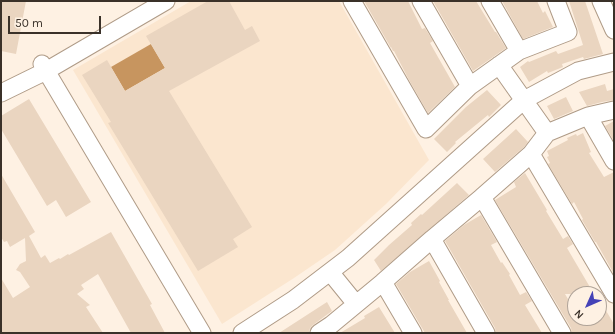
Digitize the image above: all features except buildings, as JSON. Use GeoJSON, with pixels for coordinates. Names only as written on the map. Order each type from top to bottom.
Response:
{"type":"FeatureCollection","features":[{"type":"Feature","properties":{"kind":"street"},"geometry":{"type":"LineString","coordinates":[[1,94],[149,1]]}},
{"type":"Feature","properties":{"kind":"street"},"geometry":{"type":"LineString","coordinates":[[1,89],[166,1]]}},
{"type":"Feature","properties":{"kind":"street"},"geometry":{"type":"LineString","coordinates":[[352,1],[426,129],[470,86],[518,51],[568,32],[556,1]]}},
{"type":"Feature","properties":{"kind":"street"},"geometry":{"type":"LineString","coordinates":[[421,1],[470,86]]}},
{"type":"Feature","properties":{"kind":"street"},"geometry":{"type":"LineString","coordinates":[[490,1],[518,51]]}},
{"type":"Feature","properties":{"kind":"street"},"geometry":{"type":"LineString","coordinates":[[601,1],[614,30]]}},
{"type":"Feature","properties":{"kind":"street"},"geometry":{"type":"LineString","coordinates":[[242,333],[293,300],[354,253],[524,100],[578,71],[614,62]]}},
{"type":"Feature","properties":{"kind":"street"},"geometry":{"type":"LineString","coordinates":[[499,65],[547,133]]}},
{"type":"Feature","properties":{"kind":"street"},"geometry":{"type":"LineString","coordinates":[[44,67],[202,333]]}},
{"type":"Feature","properties":{"kind":"street"},"geometry":{"type":"LineString","coordinates":[[329,330],[356,304],[531,154],[547,133],[588,116],[614,110]]}},
{"type":"Feature","properties":{"kind":"street"},"geometry":{"type":"LineString","coordinates":[[588,116],[614,161]]}},
{"type":"Feature","properties":{"kind":"street"},"geometry":{"type":"LineString","coordinates":[[531,154],[614,294]]}},
{"type":"Feature","properties":{"kind":"street"},"geometry":{"type":"LineString","coordinates":[[482,197],[562,333]]}},
{"type":"Feature","properties":{"kind":"street"},"geometry":{"type":"LineString","coordinates":[[432,239],[486,333]]}},
{"type":"Feature","properties":{"kind":"street"},"geometry":{"type":"LineString","coordinates":[[330,272],[356,304]]}},
{"type":"Feature","properties":{"kind":"street"},"geometry":{"type":"LineString","coordinates":[[383,282],[413,333]]}},
{"type":"Feature","properties":{"kind":"shaded area"},"geometry":{"type":"Polygon","coordinates":[[[191,1],[339,1],[429,160],[386,204],[335,250],[222,324],[73,70],[191,1]]]}},
{"type":"Feature","properties":{"kind":"shaded area"},"geometry":{"type":"Polygon","coordinates":[[[151,44],[165,68],[125,91],[111,67],[151,44]]]}}]}
